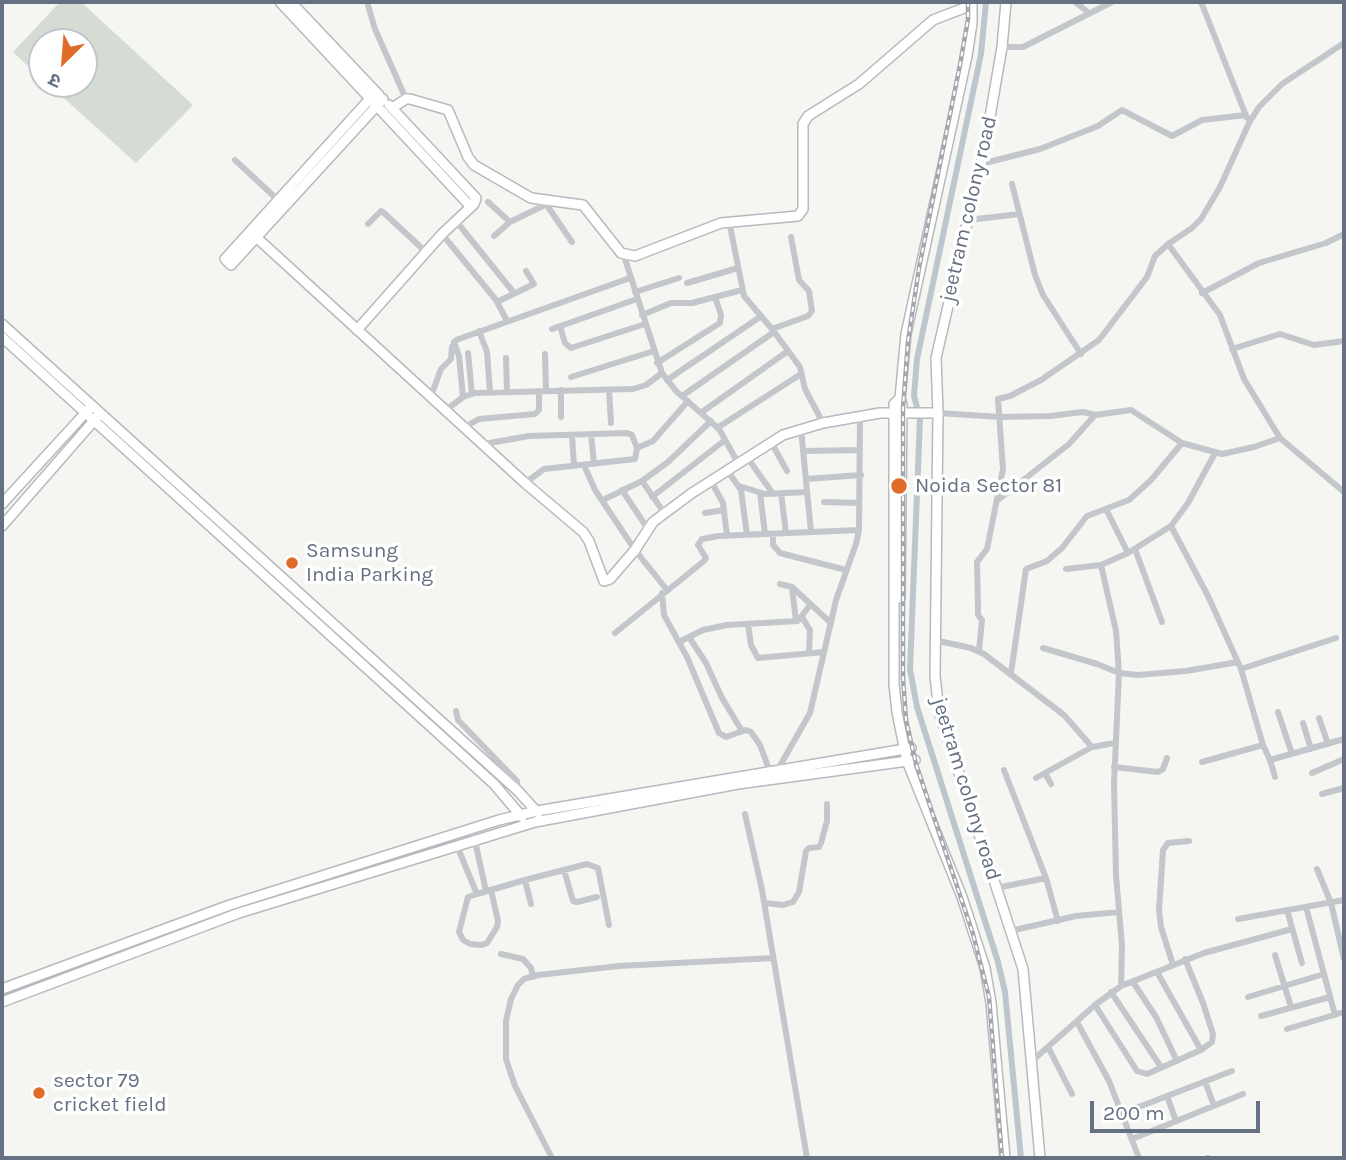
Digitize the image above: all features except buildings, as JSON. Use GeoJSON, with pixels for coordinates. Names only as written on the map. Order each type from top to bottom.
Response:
{"type":"FeatureCollection","features":[{"type":"Feature","properties":{"kind":"street"},"geometry":{"type":"LineString","coordinates":[[280,2],[377,99],[391,108],[474,194],[476,201],[442,234],[357,330]]}},
{"type":"Feature","properties":{"kind":"street"},"geometry":{"type":"LineString","coordinates":[[291,2],[471,207]]}},
{"type":"Feature","properties":{"kind":"street"},"geometry":{"type":"LineString","coordinates":[[367,2],[375,29],[406,99]]}},
{"type":"Feature","properties":{"kind":"street","name":"jeetram colony road"},"geometry":{"type":"LineString","coordinates":[[1006,2],[1002,47],[981,164],[936,358],[934,676],[939,712],[1023,969],[1040,1158]]}},
{"type":"Feature","properties":{"kind":"street"},"geometry":{"type":"LineString","coordinates":[[1075,2],[1089,13]]}},
{"type":"Feature","properties":{"kind":"street"},"geometry":{"type":"LineString","coordinates":[[1002,47],[1023,47],[1112,2]]}},
{"type":"Feature","properties":{"kind":"street"},"geometry":{"type":"LineString","coordinates":[[1202,2],[1249,123]]}},
{"type":"Feature","properties":{"kind":"street"},"geometry":{"type":"LineString","coordinates":[[624,256],[635,256],[713,224],[794,217],[801,213],[805,120],[859,85],[927,25],[972,3],[967,56],[906,334],[900,398],[894,404],[903,412]]}},
{"type":"Feature","properties":{"kind":"street"},"geometry":{"type":"LineString","coordinates":[[979,651],[982,620],[978,615],[977,562],[987,549],[998,500],[1003,456],[998,399],[1010,396],[1041,380],[1094,345],[1115,323],[1147,277],[1153,259],[1201,219],[1231,165],[1249,123],[1269,96],[1344,43]]}},
{"type":"Feature","properties":{"kind":"street"},"geometry":{"type":"LineString","coordinates":[[377,99],[256,237],[228,262],[278,200],[377,99]]}},
{"type":"Feature","properties":{"kind":"street"},"geometry":{"type":"LineString","coordinates":[[391,108],[406,99],[448,110],[474,165],[531,198],[583,205],[624,256],[662,373],[717,428],[737,463]]}},
{"type":"Feature","properties":{"kind":"street"},"geometry":{"type":"LineString","coordinates":[[981,164],[1040,149],[1086,131],[1122,110],[1172,136],[1202,120],[1246,115]]}},
{"type":"Feature","properties":{"kind":"street"},"geometry":{"type":"LineString","coordinates":[[235,159],[278,200]]}},
{"type":"Feature","properties":{"kind":"street"},"geometry":{"type":"LineString","coordinates":[[1012,184],[1035,275],[1043,295],[1081,354]]}},
{"type":"Feature","properties":{"kind":"street"},"geometry":{"type":"LineString","coordinates":[[488,202],[510,222]]}},
{"type":"Feature","properties":{"kind":"street"},"geometry":{"type":"LineString","coordinates":[[494,236],[510,222],[548,202]]}},
{"type":"Feature","properties":{"kind":"street"},"geometry":{"type":"LineString","coordinates":[[548,202],[572,242]]}},
{"type":"Feature","properties":{"kind":"street"},"geometry":{"type":"LineString","coordinates":[[368,224],[380,211],[426,252]]}},
{"type":"Feature","properties":{"kind":"street"},"geometry":{"type":"LineString","coordinates":[[968,220],[1020,214]]}},
{"type":"Feature","properties":{"kind":"street"},"geometry":{"type":"LineString","coordinates":[[729,221],[741,290],[800,367],[804,389],[823,423]]}},
{"type":"Feature","properties":{"kind":"street"},"geometry":{"type":"LineString","coordinates":[[456,222],[514,293]]}},
{"type":"Feature","properties":{"kind":"street"},"geometry":{"type":"LineString","coordinates":[[442,234],[497,302],[507,321]]}},
{"type":"Feature","properties":{"kind":"street"},"geometry":{"type":"LineString","coordinates":[[1202,293],[1259,263],[1326,243],[1344,234]]}},
{"type":"Feature","properties":{"kind":"street"},"geometry":{"type":"LineString","coordinates":[[256,237],[586,536],[604,581],[610,579],[635,550],[648,529],[665,514],[737,463],[783,435],[823,423],[903,412],[1000,417],[1083,412],[1095,415],[1131,410],[1182,443],[1215,453],[1254,447],[1280,438]]}},
{"type":"Feature","properties":{"kind":"street"},"geometry":{"type":"LineString","coordinates":[[638,448],[653,441],[685,398],[773,330],[808,316],[812,311],[809,291],[799,280],[791,237]]}},
{"type":"Feature","properties":{"kind":"street"},"geometry":{"type":"LineString","coordinates":[[1168,244],[1220,315],[1244,379],[1280,438],[1344,492]]}},
{"type":"Feature","properties":{"kind":"street"},"geometry":{"type":"LineString","coordinates":[[687,283],[738,268]]}},
{"type":"Feature","properties":{"kind":"street"},"geometry":{"type":"LineString","coordinates":[[497,302],[534,284],[526,271]]}},
{"type":"Feature","properties":{"kind":"street"},"geometry":{"type":"LineString","coordinates":[[454,342],[630,278]]}},
{"type":"Feature","properties":{"kind":"street"},"geometry":{"type":"LineString","coordinates":[[552,329],[679,278]]}},
{"type":"Feature","properties":{"kind":"street"},"geometry":{"type":"LineString","coordinates":[[642,315],[671,303],[692,303],[741,290]]}},
{"type":"Feature","properties":{"kind":"street"},"geometry":{"type":"LineString","coordinates":[[657,363],[720,323],[721,315],[715,297]]}},
{"type":"Feature","properties":{"kind":"street"},"geometry":{"type":"LineString","coordinates":[[667,380],[760,317]]}},
{"type":"Feature","properties":{"kind":"street"},"geometry":{"type":"LineString","coordinates":[[2,324],[89,408],[94,420],[494,784],[527,824]]}},
{"type":"Feature","properties":{"kind":"street"},"geometry":{"type":"LineString","coordinates":[[560,326],[565,343],[571,348],[645,324]]}},
{"type":"Feature","properties":{"kind":"street"},"geometry":{"type":"LineString","coordinates":[[479,331],[487,352],[490,391]]}},
{"type":"Feature","properties":{"kind":"street"},"geometry":{"type":"LineString","coordinates":[[1232,349],[1280,334],[1314,345],[1344,341]]}},
{"type":"Feature","properties":{"kind":"street"},"geometry":{"type":"LineString","coordinates":[[2,337],[89,408],[102,412],[518,791],[544,820]]}},
{"type":"Feature","properties":{"kind":"street"},"geometry":{"type":"LineString","coordinates":[[431,396],[441,369],[451,359],[454,342]]}},
{"type":"Feature","properties":{"kind":"street"},"geometry":{"type":"LineString","coordinates":[[454,342],[459,356],[463,397]]}},
{"type":"Feature","properties":{"kind":"street"},"geometry":{"type":"LineString","coordinates":[[571,377],[654,351]]}},
{"type":"Feature","properties":{"kind":"street"},"geometry":{"type":"LineString","coordinates":[[702,412],[788,351]]}},
{"type":"Feature","properties":{"kind":"street"},"geometry":{"type":"LineString","coordinates":[[468,353],[472,394]]}},
{"type":"Feature","properties":{"kind":"street"},"geometry":{"type":"LineString","coordinates":[[465,427],[478,419],[535,414],[539,410],[543,391],[545,354]]}},
{"type":"Feature","properties":{"kind":"street"},"geometry":{"type":"LineString","coordinates":[[506,358],[507,391]]}},
{"type":"Feature","properties":{"kind":"street"},"geometry":{"type":"LineString","coordinates":[[446,410],[463,397],[472,394],[490,391],[640,388],[662,373]]}},
{"type":"Feature","properties":{"kind":"street"},"geometry":{"type":"LineString","coordinates":[[717,428],[801,373]]}},
{"type":"Feature","properties":{"kind":"street"},"geometry":{"type":"LineString","coordinates":[[561,390],[561,418]]}},
{"type":"Feature","properties":{"kind":"street"},"geometry":{"type":"LineString","coordinates":[[609,390],[611,423]]}},
{"type":"Feature","properties":{"kind":"street"},"geometry":{"type":"LineString","coordinates":[[2,504],[89,408]]}},
{"type":"Feature","properties":{"kind":"street"},"geometry":{"type":"LineString","coordinates":[[2,527],[102,412]]}},
{"type":"Feature","properties":{"kind":"street"},"geometry":{"type":"LineString","coordinates":[[903,412],[894,684],[911,763],[962,897],[985,968],[991,1003],[1005,1158]]}},
{"type":"Feature","properties":{"kind":"street"},"geometry":{"type":"LineString","coordinates":[[998,500],[1069,444],[1095,415]]}},
{"type":"Feature","properties":{"kind":"street"},"geometry":{"type":"LineString","coordinates":[[773,771],[810,713],[836,600],[859,530],[859,417]]}},
{"type":"Feature","properties":{"kind":"street"},"geometry":{"type":"LineString","coordinates":[[603,500],[642,481],[668,462],[711,421]]}},
{"type":"Feature","properties":{"kind":"street"},"geometry":{"type":"LineString","coordinates":[[801,429],[811,532]]}},
{"type":"Feature","properties":{"kind":"street"},"geometry":{"type":"LineString","coordinates":[[591,434],[594,464]]}},
{"type":"Feature","properties":{"kind":"street"},"geometry":{"type":"LineString","coordinates":[[484,444],[529,436],[630,434],[638,448],[635,459],[544,470],[525,483]]}},
{"type":"Feature","properties":{"kind":"street"},"geometry":{"type":"LineString","coordinates":[[572,435],[574,466]]}},
{"type":"Feature","properties":{"kind":"street"},"geometry":{"type":"LineString","coordinates":[[652,497],[725,440]]}},
{"type":"Feature","properties":{"kind":"street"},"geometry":{"type":"LineString","coordinates":[[771,442],[787,471]]}},
{"type":"Feature","properties":{"kind":"street"},"geometry":{"type":"LineString","coordinates":[[1011,673],[1026,569],[1047,561],[1062,548],[1087,516],[1129,500],[1182,443]]}},
{"type":"Feature","properties":{"kind":"street"},"geometry":{"type":"LineString","coordinates":[[803,451],[860,450]]}},
{"type":"Feature","properties":{"kind":"street"},"geometry":{"type":"LineString","coordinates":[[1066,569],[1101,565],[1128,553],[1171,526],[1188,503],[1215,453]]}},
{"type":"Feature","properties":{"kind":"street"},"geometry":{"type":"LineString","coordinates":[[747,457],[777,494],[786,533]]}},
{"type":"Feature","properties":{"kind":"street"},"geometry":{"type":"LineString","coordinates":[[584,465],[591,484],[664,592],[662,610],[703,692],[719,733],[726,737],[746,730],[754,735],[773,771]]}},
{"type":"Feature","properties":{"kind":"street"},"geometry":{"type":"LineString","coordinates":[[727,470],[743,498],[747,535]]}},
{"type":"Feature","properties":{"kind":"street"},"geometry":{"type":"LineString","coordinates":[[806,479],[861,475]]}},
{"type":"Feature","properties":{"kind":"street"},"geometry":{"type":"LineString","coordinates":[[642,481],[665,514]]}},
{"type":"Feature","properties":{"kind":"street"},"geometry":{"type":"LineString","coordinates":[[711,481],[724,509],[727,536]]}},
{"type":"Feature","properties":{"kind":"street"},"geometry":{"type":"LineString","coordinates":[[738,486],[760,494],[807,492]]}},
{"type":"Feature","properties":{"kind":"street"},"geometry":{"type":"LineString","coordinates":[[622,490],[648,529]]}},
{"type":"Feature","properties":{"kind":"street"},"geometry":{"type":"LineString","coordinates":[[760,494],[765,534]]}},
{"type":"Feature","properties":{"kind":"street"},"geometry":{"type":"LineString","coordinates":[[824,502],[859,503]]}},
{"type":"Feature","properties":{"kind":"street"},"geometry":{"type":"LineString","coordinates":[[705,513],[724,509]]}},
{"type":"Feature","properties":{"kind":"street"},"geometry":{"type":"LineString","coordinates":[[1107,509],[1128,553]]}},
{"type":"Feature","properties":{"kind":"street"},"geometry":{"type":"LineString","coordinates":[[1171,526],[1208,596],[1239,665],[1275,777]]}},
{"type":"Feature","properties":{"kind":"street"},"geometry":{"type":"LineString","coordinates":[[615,633],[704,561],[698,545],[702,539],[859,530]]}},
{"type":"Feature","properties":{"kind":"street"},"geometry":{"type":"LineString","coordinates":[[773,534],[773,545],[780,553],[846,570]]}},
{"type":"Feature","properties":{"kind":"street"},"geometry":{"type":"LineString","coordinates":[[1135,549],[1162,622]]}},
{"type":"Feature","properties":{"kind":"street"},"geometry":{"type":"LineString","coordinates":[[1101,565],[1116,631],[1119,674],[1114,767],[1122,946],[1121,986]]}},
{"type":"Feature","properties":{"kind":"street"},"geometry":{"type":"LineString","coordinates":[[780,584],[792,587],[831,623]]}},
{"type":"Feature","properties":{"kind":"street"},"geometry":{"type":"LineString","coordinates":[[792,587],[799,619],[810,630],[809,652]]}},
{"type":"Feature","properties":{"kind":"street"},"geometry":{"type":"LineString","coordinates":[[679,642],[702,630],[799,619],[810,605]]}},
{"type":"Feature","properties":{"kind":"street"},"geometry":{"type":"LineString","coordinates":[[748,624],[751,645],[758,658],[824,652]]}},
{"type":"Feature","properties":{"kind":"street"},"geometry":{"type":"LineString","coordinates":[[689,637],[742,731]]}},
{"type":"Feature","properties":{"kind":"street"},"geometry":{"type":"LineString","coordinates":[[1043,648],[1097,664],[1119,674],[1159,674],[1239,665],[1336,638]]}},
{"type":"Feature","properties":{"kind":"street"},"geometry":{"type":"LineString","coordinates":[[934,640],[979,651],[1064,715],[1092,747]]}},
{"type":"Feature","properties":{"kind":"street"},"geometry":{"type":"LineString","coordinates":[[456,711],[458,720],[517,781],[518,791]]}},
{"type":"Feature","properties":{"kind":"street"},"geometry":{"type":"LineString","coordinates":[[1278,712],[1292,754]]}},
{"type":"Feature","properties":{"kind":"street"},"geometry":{"type":"LineString","coordinates":[[1319,718],[1328,744]]}},
{"type":"Feature","properties":{"kind":"street"},"geometry":{"type":"LineString","coordinates":[[1303,723],[1311,749]]}},
{"type":"Feature","properties":{"kind":"street"},"geometry":{"type":"LineString","coordinates":[[1270,760],[1344,739]]}},
{"type":"Feature","properties":{"kind":"street"},"geometry":{"type":"LineString","coordinates":[[1036,778],[1092,747],[1115,743]]}},
{"type":"Feature","properties":{"kind":"street"},"geometry":{"type":"LineString","coordinates":[[1202,762],[1263,745]]}},
{"type":"Feature","properties":{"kind":"street"},"geometry":{"type":"LineString","coordinates":[[2,989],[230,905],[520,815],[908,748]]}},
{"type":"Feature","properties":{"kind":"street"},"geometry":{"type":"LineString","coordinates":[[1114,767],[1158,772],[1163,769],[1167,758]]}},
{"type":"Feature","properties":{"kind":"street"},"geometry":{"type":"LineString","coordinates":[[1312,773],[1344,759]]}},
{"type":"Feature","properties":{"kind":"street"},"geometry":{"type":"LineString","coordinates":[[2,1002],[239,913],[527,824],[738,784],[911,763]]}},
{"type":"Feature","properties":{"kind":"street"},"geometry":{"type":"LineString","coordinates":[[1004,770],[1046,878],[1058,921]]}},
{"type":"Feature","properties":{"kind":"street"},"geometry":{"type":"LineString","coordinates":[[1045,773],[1051,784]]}},
{"type":"Feature","properties":{"kind":"street"},"geometry":{"type":"LineString","coordinates":[[1322,794],[1344,788]]}},
{"type":"Feature","properties":{"kind":"street"},"geometry":{"type":"LineString","coordinates":[[765,903],[783,905],[793,902],[799,892],[806,851],[819,847],[821,843],[827,821],[827,804]]}},
{"type":"Feature","properties":{"kind":"street"},"geometry":{"type":"LineString","coordinates":[[745,814],[765,903],[807,1158]]}},
{"type":"Feature","properties":{"kind":"street"},"geometry":{"type":"LineString","coordinates":[[475,841],[489,891],[498,924],[487,943],[470,944],[463,940],[459,932],[465,913],[465,901],[477,894],[489,891],[525,880],[592,864],[598,867],[609,925]]}},
{"type":"Feature","properties":{"kind":"street"},"geometry":{"type":"LineString","coordinates":[[1172,965],[1161,928],[1159,910],[1163,850],[1168,843],[1189,841]]}},
{"type":"Feature","properties":{"kind":"street"},"geometry":{"type":"LineString","coordinates":[[457,846],[477,894]]}},
{"type":"Feature","properties":{"kind":"street"},"geometry":{"type":"LineString","coordinates":[[1317,869],[1331,903],[1344,959]]}},
{"type":"Feature","properties":{"kind":"street"},"geometry":{"type":"LineString","coordinates":[[564,870],[573,901],[597,897]]}},
{"type":"Feature","properties":{"kind":"street"},"geometry":{"type":"LineString","coordinates":[[996,888],[1046,878]]}},
{"type":"Feature","properties":{"kind":"street"},"geometry":{"type":"LineString","coordinates":[[525,880],[531,904]]}},
{"type":"Feature","properties":{"kind":"street"},"geometry":{"type":"LineString","coordinates":[[1238,919],[1344,901]]}},
{"type":"Feature","properties":{"kind":"street"},"geometry":{"type":"LineString","coordinates":[[1306,907],[1335,1015]]}},
{"type":"Feature","properties":{"kind":"street"},"geometry":{"type":"LineString","coordinates":[[1287,910],[1302,963]]}},
{"type":"Feature","properties":{"kind":"street"},"geometry":{"type":"LineString","coordinates":[[1010,931],[1119,912]]}},
{"type":"Feature","properties":{"kind":"street"},"geometry":{"type":"LineString","coordinates":[[1032,1061],[1095,1005],[1121,986],[1235,943],[1292,929]]}},
{"type":"Feature","properties":{"kind":"street"},"geometry":{"type":"LineString","coordinates":[[501,954],[523,959],[531,968],[533,977]]}},
{"type":"Feature","properties":{"kind":"street"},"geometry":{"type":"LineString","coordinates":[[1275,955],[1290,1007]]}},
{"type":"Feature","properties":{"kind":"street"},"geometry":{"type":"LineString","coordinates":[[552,1158],[515,1086],[504,1048],[511,999],[524,979],[619,966],[773,958]]}},
{"type":"Feature","properties":{"kind":"street"},"geometry":{"type":"LineString","coordinates":[[1095,1005],[1137,1071],[1147,1074],[1201,1050],[1212,1042],[1213,1034],[1185,960]]}},
{"type":"Feature","properties":{"kind":"street"},"geometry":{"type":"LineString","coordinates":[[1157,972],[1201,1050]]}},
{"type":"Feature","properties":{"kind":"street"},"geometry":{"type":"LineString","coordinates":[[1248,998],[1324,974]]}},
{"type":"Feature","properties":{"kind":"street"},"geometry":{"type":"LineString","coordinates":[[1133,982],[1156,1017],[1177,1061]]}},
{"type":"Feature","properties":{"kind":"street"},"geometry":{"type":"LineString","coordinates":[[1111,992],[1161,1068]]}},
{"type":"Feature","properties":{"kind":"street"},"geometry":{"type":"LineString","coordinates":[[1261,1016],[1330,997]]}},
{"type":"Feature","properties":{"kind":"street"},"geometry":{"type":"LineString","coordinates":[[1287,1029],[1344,1012]]}},
{"type":"Feature","properties":{"kind":"street"},"geometry":{"type":"LineString","coordinates":[[1077,1022],[1109,1081],[1139,1158]]}},
{"type":"Feature","properties":{"kind":"street"},"geometry":{"type":"LineString","coordinates":[[1048,1047],[1072,1094]]}},
{"type":"Feature","properties":{"kind":"street"},"geometry":{"type":"LineString","coordinates":[[1123,1113],[1232,1071]]}},
{"type":"Feature","properties":{"kind":"street"},"geometry":{"type":"LineString","coordinates":[[1205,1081],[1214,1106]]}},
{"type":"Feature","properties":{"kind":"street"},"geometry":{"type":"LineString","coordinates":[[1132,1139],[1243,1094]]}},
{"type":"Feature","properties":{"kind":"street"},"geometry":{"type":"LineString","coordinates":[[1167,1096],[1176,1121]]}},
{"type":"Feature","properties":{"kind":"shaded area"},"geometry":{"type":"Polygon","coordinates":[[[60,2],[81,2],[193,105],[136,163],[64,98],[98,98],[98,28],[36,28],[60,2]]]}},
{"type":"Feature","properties":{"kind":"shaded area"},"geometry":{"type":"Polygon","coordinates":[[[28,36],[28,66],[13,52],[28,36]]]}},
{"type":"Feature","properties":{"kind":"waterway"},"geometry":{"type":"LineString","coordinates":[[986,2],[981,54],[917,359],[914,396],[920,418],[910,669],[917,707],[998,962],[1005,992],[1021,1158]]}},
{"type":"Feature","properties":{"kind":"railway"},"geometry":{"type":"LineString","coordinates":[[968,2],[968,19],[960,65],[919,268],[908,341],[903,408],[903,678],[906,720],[916,764],[973,934],[989,997],[1002,1158]]}},
{"type":"Feature","properties":{"kind":"place","name":"Noida Sector 81"},"geometry":{"type":"Point","coordinates":[899,486]}},
{"type":"Feature","properties":{"kind":"place","name":"Samsung India Parking"},"geometry":{"type":"Point","coordinates":[292,563]}},
{"type":"Feature","properties":{"kind":"place","name":"sector 79 cricket field"},"geometry":{"type":"Point","coordinates":[39,1093]}}]}
